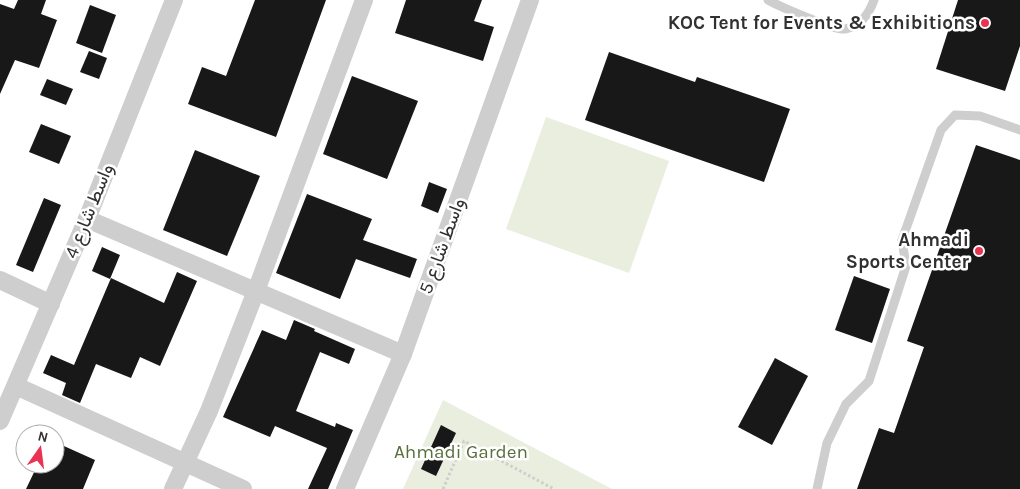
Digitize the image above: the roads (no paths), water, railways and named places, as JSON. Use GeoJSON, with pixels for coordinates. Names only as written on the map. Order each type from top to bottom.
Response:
{"type":"FeatureCollection","features":[{"type":"Feature","properties":{"kind":"street","name":"واسط شارع 4"},"geometry":{"type":"LineString","coordinates":[[0,421],[87,219],[174,0]]}},
{"type":"Feature","properties":{"kind":"street"},"geometry":{"type":"LineString","coordinates":[[173,489],[209,410],[256,291],[364,0]]}},
{"type":"Feature","properties":{"kind":"street","name":"واسط شارع 5"},"geometry":{"type":"LineString","coordinates":[[345,489],[402,354],[530,0]]}},
{"type":"Feature","properties":{"kind":"street"},"geometry":{"type":"LineString","coordinates":[[87,219],[402,354]]}},
{"type":"Feature","properties":{"kind":"street"},"geometry":{"type":"LineString","coordinates":[[0,280],[51,304]]}},
{"type":"Feature","properties":{"kind":"street"},"geometry":{"type":"LineString","coordinates":[[16,386],[243,489]]}},
{"type":"Feature","properties":{"kind":"lane"},"geometry":{"type":"LineString","coordinates":[[768,0],[781,8],[843,30],[859,24],[871,9],[874,0]]}},
{"type":"Feature","properties":{"kind":"lane"},"geometry":{"type":"LineString","coordinates":[[817,489],[827,443],[846,404],[869,381],[906,266],[902,240],[941,130],[955,115],[980,116],[1020,130]]}},
{"type":"Feature","properties":{"kind":"place","name":"KOC Tent for Events & Exhibitions"},"geometry":{"type":"Point","coordinates":[985,23]}},
{"type":"Feature","properties":{"kind":"place","name":"Ahmadi Sports Center"},"geometry":{"type":"Point","coordinates":[979,251]}},
{"type":"Feature","properties":{"kind":"park label","name":"Ahmadi Garden"},"geometry":{"type":"Point","coordinates":[461,452]}}]}
